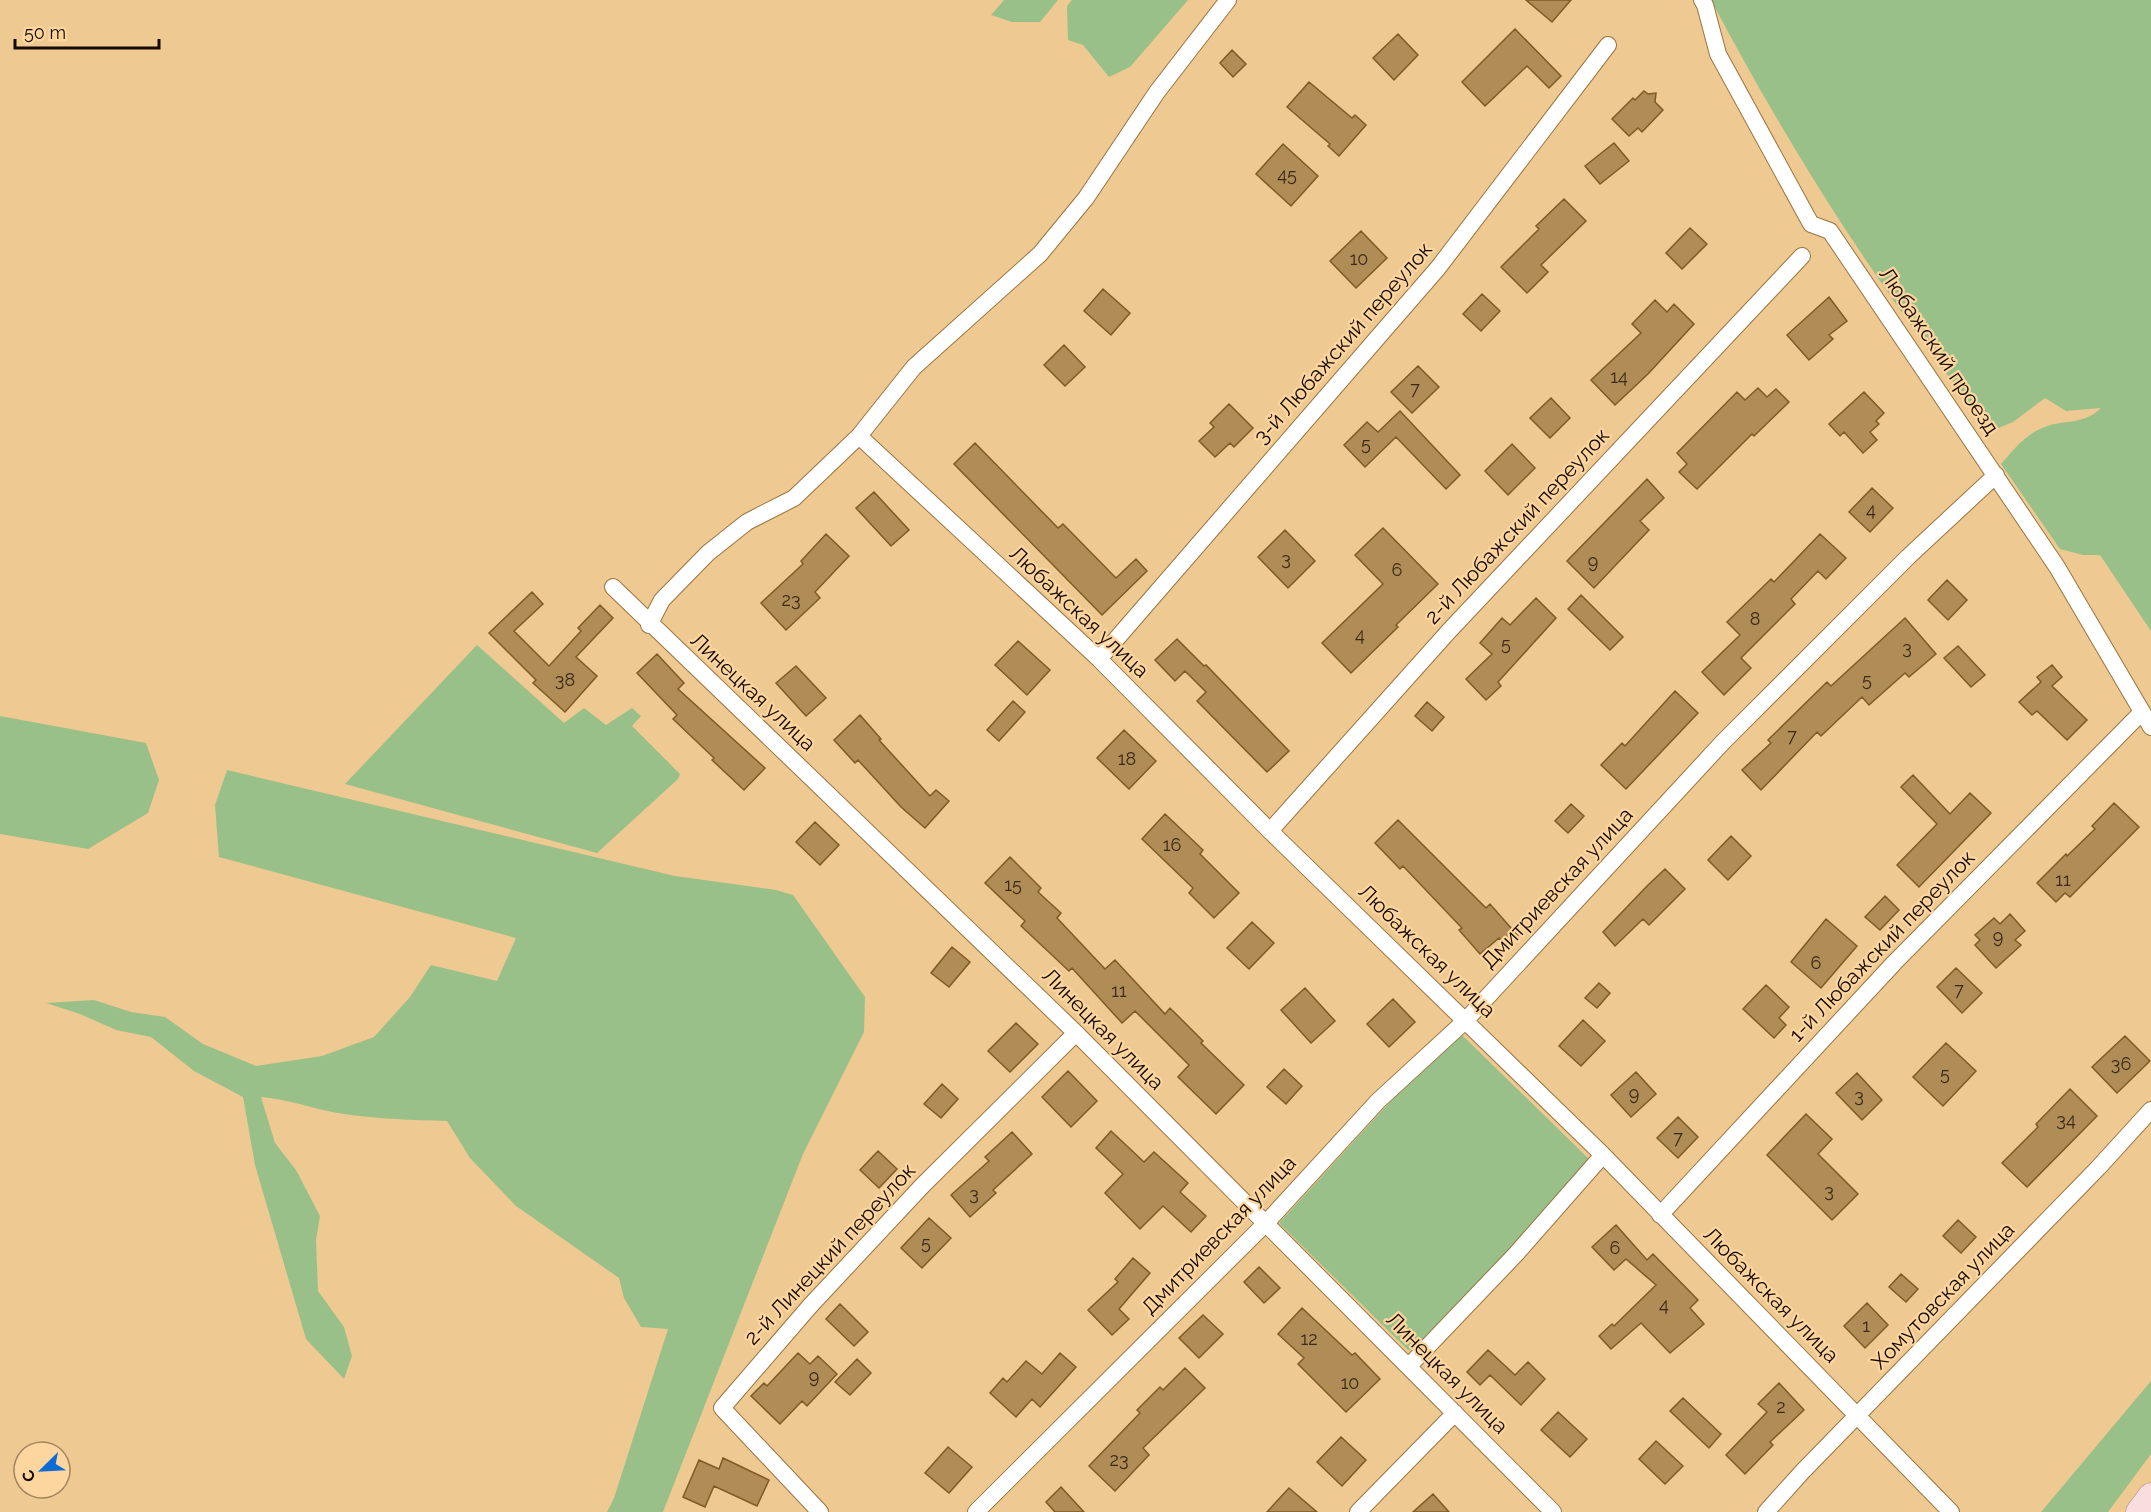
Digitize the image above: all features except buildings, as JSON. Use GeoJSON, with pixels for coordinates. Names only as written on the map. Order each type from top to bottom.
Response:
{"type":"FeatureCollection","features":[{"type":"Feature","properties":{"kind":"main road"},"geometry":{"type":"LineString","coordinates":[[2139,1512],[2151,1496]]}},
{"type":"Feature","properties":{"kind":"street"},"geometry":{"type":"LineString","coordinates":[[649,625],[662,600],[708,554],[747,522],[794,498],[859,436],[914,367],[1040,254],[1086,198],[1157,92],[1228,0]]}},
{"type":"Feature","properties":{"kind":"street","name":"Любажский проезд"},"geometry":{"type":"LineString","coordinates":[[1702,0],[1718,54],[1811,224],[1830,231],[1996,475],[2057,567],[2151,727]]}},
{"type":"Feature","properties":{"kind":"street","name":"3-й Любажский переулок"},"geometry":{"type":"LineString","coordinates":[[1099,660],[1438,268],[1608,45]]}},
{"type":"Feature","properties":{"kind":"street","name":"2-й Любажский переулок"},"geometry":{"type":"LineString","coordinates":[[1270,831],[1449,631],[1802,256]]}},
{"type":"Feature","properties":{"kind":"street","name":"Любажская улица"},"geometry":{"type":"LineString","coordinates":[[859,436],[1099,660],[1270,831],[1466,1020],[1603,1155],[1951,1512]]}},
{"type":"Feature","properties":{"kind":"street","name":"Дмитриевская улица"},"geometry":{"type":"LineString","coordinates":[[976,1512],[1266,1223],[1378,1101],[1466,1020],[1723,742],[1908,556],[1996,475]]}},
{"type":"Feature","properties":{"kind":"street","name":"Линецкая улица"},"geometry":{"type":"LineString","coordinates":[[613,588],[1076,1033],[1553,1512]]}},
{"type":"Feature","properties":{"kind":"street","name":"1-й Любажский переулок"},"geometry":{"type":"LineString","coordinates":[[1660,1215],[1895,962],[2142,712]]}},
{"type":"Feature","properties":{"kind":"street","name":"2-й Линецкий переулок"},"geometry":{"type":"LineString","coordinates":[[820,1512],[722,1408],[810,1306],[914,1195],[1076,1033]]}},
{"type":"Feature","properties":{"kind":"street","name":"Хомутовская улица"},"geometry":{"type":"LineString","coordinates":[[1766,1512],[1803,1471],[2098,1168],[2151,1110]]}},
{"type":"Feature","properties":{"kind":"street"},"geometry":{"type":"LineString","coordinates":[[1409,1366],[1516,1254],[1603,1155]]}},
{"type":"Feature","properties":{"kind":"street"},"geometry":{"type":"LineString","coordinates":[[1358,1512],[1455,1413]]}},
{"type":"Feature","properties":{"kind":"green space"},"geometry":{"type":"Polygon","coordinates":[[[1004,0],[1058,0],[1040,22],[1012,22],[991,15],[1004,0]]]}},
{"type":"Feature","properties":{"kind":"green space"},"geometry":{"type":"Polygon","coordinates":[[[1072,0],[1188,0],[1130,67],[1109,77],[1083,45],[1068,40],[1067,6],[1072,0]]]}},
{"type":"Feature","properties":{"kind":"green space"},"geometry":{"type":"Polygon","coordinates":[[[1711,0],[2151,0],[2151,631],[2100,555],[2083,555],[2060,549],[2001,464],[2019,444],[2034,432],[2048,426],[2086,418],[2101,408],[2066,411],[2045,398],[2013,422],[1991,431],[1876,276],[1773,113],[1711,0]]]}},
{"type":"Feature","properties":{"kind":"green space"},"geometry":{"type":"Polygon","coordinates":[[[477,645],[564,723],[584,708],[606,725],[632,708],[641,716],[632,726],[680,774],[678,779],[597,853],[345,784],[477,645]]]}},
{"type":"Feature","properties":{"kind":"green space"},"geometry":{"type":"Polygon","coordinates":[[[0,716],[146,743],[159,780],[148,813],[88,849],[0,834],[0,716]]]}},
{"type":"Feature","properties":{"kind":"green space"},"geometry":{"type":"Polygon","coordinates":[[[227,770],[675,876],[776,890],[793,895],[865,997],[864,1032],[803,1154],[663,1512],[607,1512],[614,1498],[668,1329],[641,1327],[624,1298],[619,1278],[516,1206],[470,1158],[447,1121],[357,1116],[261,1097],[275,1143],[296,1170],[320,1216],[316,1240],[318,1291],[344,1327],[352,1356],[344,1379],[306,1339],[255,1165],[243,1097],[194,1071],[151,1037],[116,1030],[80,1014],[46,1003],[94,1000],[131,1012],[165,1017],[203,1044],[256,1066],[322,1056],[374,1037],[410,997],[431,965],[497,981],[516,938],[219,857],[215,805],[227,770]]]}},
{"type":"Feature","properties":{"kind":"green space"},"geometry":{"type":"Polygon","coordinates":[[[1462,1035],[1590,1160],[1419,1352],[1408,1350],[1279,1223],[1389,1103],[1462,1035]]]}},
{"type":"Feature","properties":{"kind":"green space"},"geometry":{"type":"Polygon","coordinates":[[[2151,1381],[2151,1454],[2108,1512],[2041,1512],[2151,1381]]]}}]}
